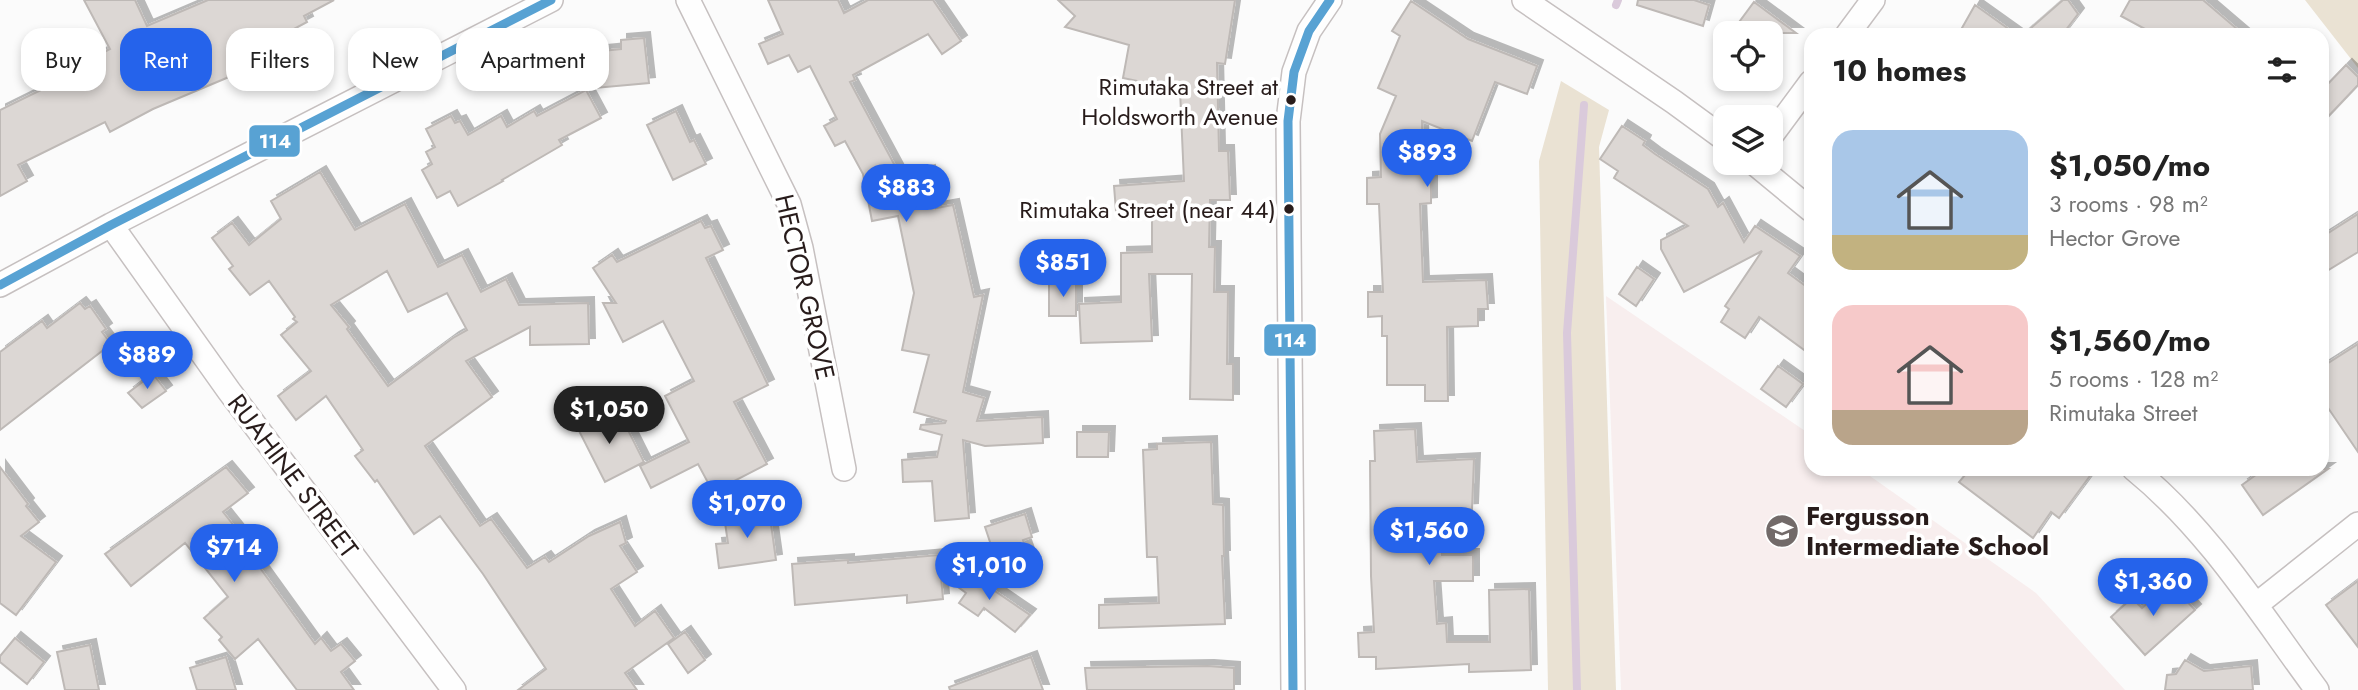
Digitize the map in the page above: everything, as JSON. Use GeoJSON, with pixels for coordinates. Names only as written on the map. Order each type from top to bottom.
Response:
{"type":"FeatureCollection","features":[{"type":"Feature","properties":{"kind":"street"},"geometry":{"type":"LineString","coordinates":[[0,285],[111,225],[551,0]]}},
{"type":"Feature","properties":{"kind":"street","name":"HECTOR GROVE"},"geometry":{"type":"LineString","coordinates":[[688,0],[789,204],[801,248],[845,469]]}},
{"type":"Feature","properties":{"kind":"street"},"geometry":{"type":"LineString","coordinates":[[1293,690],[1288,121],[1294,72],[1309,31],[1329,0]]}},
{"type":"Feature","properties":{"kind":"street"},"geometry":{"type":"LineString","coordinates":[[1524,0],[1713,130]]}},
{"type":"Feature","properties":{"kind":"street"},"geometry":{"type":"LineString","coordinates":[[1852,28],[1873,0]]}},
{"type":"Feature","properties":{"kind":"street"},"geometry":{"type":"LineString","coordinates":[[1783,120],[1804,91]]}},
{"type":"Feature","properties":{"kind":"street"},"geometry":{"type":"LineString","coordinates":[[1768,175],[1804,205]]}},
{"type":"Feature","properties":{"kind":"street","name":"RUAHINE STREET"},"geometry":{"type":"LineString","coordinates":[[111,225],[229,391],[454,690]]}},
{"type":"Feature","properties":{"kind":"street"},"geometry":{"type":"LineString","coordinates":[[2143,476],[2187,519],[2218,555],[2317,690]]}},
{"type":"Feature","properties":{"kind":"street"},"geometry":{"type":"LineString","coordinates":[[2256,605],[2358,524]]}},
{"type":"Feature","properties":{"kind":"shaded area"},"geometry":{"type":"Polygon","coordinates":[[[2305,0],[2358,0],[2358,68],[2329,28],[2305,0]]]}},
{"type":"Feature","properties":{"kind":"shaded area"},"geometry":{"type":"Polygon","coordinates":[[[1561,81],[1609,110],[1599,147],[1616,690],[1548,690],[1539,161],[1561,81]]]}},
{"type":"Feature","properties":{"kind":"shaded area","name":"Fergusson Intermediate School"},"geometry":{"type":"Polygon","coordinates":[[[1606,296],[1804,430],[1804,476],[1870,476],[2036,593],[2125,690],[1621,690],[1606,296]]]}},
{"type":"Feature","properties":{"kind":"building"},"geometry":{"type":"Polygon","coordinates":[[[84,0],[135,0],[147,26],[208,0],[334,0],[304,16],[307,22],[296,28],[226,28],[226,78],[212,84],[212,28],[120,28],[120,91],[196,91],[153,109],[110,132],[105,122],[18,165],[27,181],[0,196],[0,110],[39,91],[106,91],[106,51],[110,49],[106,41],[106,28],[99,28],[84,0]]]}},
{"type":"Feature","properties":{"kind":"building"},"geometry":{"type":"Polygon","coordinates":[[[768,0],[838,0],[844,13],[868,0],[933,0],[961,41],[942,54],[928,34],[853,75],[855,80],[850,82],[901,177],[929,171],[936,208],[953,205],[974,297],[983,295],[963,392],[984,398],[977,421],[1042,417],[1043,443],[985,446],[963,440],[969,518],[935,521],[932,481],[903,482],[902,460],[937,457],[942,435],[920,429],[921,425],[946,421],[914,412],[929,355],[902,350],[914,293],[898,216],[872,221],[863,174],[845,141],[835,146],[824,126],[837,119],[810,66],[798,72],[789,55],[768,64],[759,44],[783,34],[768,0]]]}},
{"type":"Feature","properties":{"kind":"building"},"geometry":{"type":"Polygon","coordinates":[[[1058,0],[1235,0],[1225,64],[1217,63],[1219,151],[1228,151],[1230,200],[1210,200],[1209,247],[1215,247],[1214,292],[1228,292],[1227,364],[1233,364],[1233,400],[1190,399],[1192,274],[1149,274],[1152,341],[1081,343],[1079,304],[1121,302],[1121,253],[1152,252],[1152,208],[1116,211],[1114,186],[1184,181],[1180,90],[1123,78],[1129,45],[1065,27],[1075,16],[1058,0]]]}},
{"type":"Feature","properties":{"kind":"building"},"geometry":{"type":"Polygon","coordinates":[[[1638,0],[1694,0],[1709,5],[1703,26],[1637,5],[1638,0]]]}},
{"type":"Feature","properties":{"kind":"building"},"geometry":{"type":"Polygon","coordinates":[[[2063,0],[2068,0],[2078,14],[2067,28],[2031,28],[2063,0]]]}},
{"type":"Feature","properties":{"kind":"building"},"geometry":{"type":"Polygon","coordinates":[[[2130,0],[2203,0],[2236,28],[2143,28],[2121,16],[2130,0]]]}},
{"type":"Feature","properties":{"kind":"building"},"geometry":{"type":"Polygon","coordinates":[[[1411,1],[1468,39],[1537,66],[1527,94],[1495,82],[1472,141],[1422,121],[1423,177],[1431,177],[1431,203],[1420,204],[1423,282],[1486,280],[1488,309],[1478,309],[1478,326],[1447,327],[1448,401],[1425,401],[1425,385],[1387,385],[1387,336],[1382,336],[1382,316],[1368,317],[1368,292],[1383,292],[1379,204],[1367,204],[1367,178],[1381,177],[1380,134],[1396,96],[1378,88],[1400,36],[1392,31],[1411,1]]]}},
{"type":"Feature","properties":{"kind":"building"},"geometry":{"type":"Polygon","coordinates":[[[1754,2],[1780,21],[1740,21],[1754,2]]]}},
{"type":"Feature","properties":{"kind":"building"},"geometry":{"type":"Polygon","coordinates":[[[1975,5],[2007,28],[1962,28],[1975,5]]]}},
{"type":"Feature","properties":{"kind":"building"},"geometry":{"type":"Polygon","coordinates":[[[1783,23],[1796,33],[1783,33],[1783,23]]]}},
{"type":"Feature","properties":{"kind":"building"},"geometry":{"type":"Polygon","coordinates":[[[644,38],[649,83],[609,87],[609,50],[621,49],[621,40],[644,38]]]}},
{"type":"Feature","properties":{"kind":"building"},"geometry":{"type":"Polygon","coordinates":[[[2346,65],[2358,77],[2358,85],[2329,116],[2329,83],[2346,65]]]}},
{"type":"Feature","properties":{"kind":"building"},"geometry":{"type":"Polygon","coordinates":[[[587,91],[601,118],[559,140],[562,145],[458,206],[450,191],[437,198],[422,170],[432,164],[426,152],[435,147],[426,129],[451,116],[455,123],[460,121],[468,135],[501,116],[507,127],[534,111],[537,116],[587,91]]]}},
{"type":"Feature","properties":{"kind":"building"},"geometry":{"type":"Polygon","coordinates":[[[676,111],[690,142],[694,140],[706,164],[673,180],[647,125],[676,111]]]}},
{"type":"Feature","properties":{"kind":"building"},"geometry":{"type":"Polygon","coordinates":[[[1622,126],[1645,141],[1643,145],[1655,154],[1708,189],[1718,207],[1723,203],[1744,242],[1755,226],[1800,256],[1788,273],[1804,285],[1804,350],[1759,317],[1745,338],[1721,322],[1729,309],[1725,306],[1762,251],[1684,292],[1661,249],[1661,240],[1688,226],[1614,178],[1618,171],[1600,159],[1622,126]]]}},
{"type":"Feature","properties":{"kind":"building"},"geometry":{"type":"Polygon","coordinates":[[[320,172],[355,230],[405,204],[438,267],[462,255],[481,292],[506,279],[519,305],[588,303],[589,344],[530,345],[530,327],[466,361],[492,397],[425,446],[480,526],[491,519],[527,568],[545,557],[549,562],[589,536],[620,522],[626,543],[620,546],[637,572],[611,589],[635,626],[655,611],[674,638],[625,673],[637,690],[518,690],[546,669],[483,574],[440,516],[414,534],[377,480],[375,482],[355,456],[363,450],[326,396],[296,420],[278,396],[311,371],[281,335],[297,322],[293,319],[295,317],[269,281],[250,295],[229,269],[233,266],[212,238],[232,223],[249,245],[281,219],[271,201],[320,172]],[[387,271],[331,305],[388,386],[467,330],[447,293],[408,312],[387,271]]]}},
{"type":"Feature","properties":{"kind":"building"},"geometry":{"type":"Polygon","coordinates":[[[2358,214],[2358,252],[2329,270],[2329,233],[2358,214]]]}},
{"type":"Feature","properties":{"kind":"building"},"geometry":{"type":"Polygon","coordinates":[[[701,221],[705,228],[711,226],[723,250],[706,258],[768,385],[734,402],[767,464],[713,492],[698,464],[651,488],[640,466],[689,442],[665,396],[694,381],[663,321],[623,342],[603,303],[616,303],[593,268],[612,255],[617,262],[701,221]]]}},
{"type":"Feature","properties":{"kind":"building"},"geometry":{"type":"Polygon","coordinates":[[[1637,267],[1654,279],[1636,306],[1619,294],[1637,267]]]}},
{"type":"Feature","properties":{"kind":"building"},"geometry":{"type":"Polygon","coordinates":[[[1049,282],[1076,282],[1076,316],[1049,316],[1049,282]]]}},
{"type":"Feature","properties":{"kind":"building"},"geometry":{"type":"Polygon","coordinates":[[[80,303],[85,309],[90,306],[106,329],[102,332],[111,344],[0,430],[0,352],[42,321],[47,328],[80,303]]]}},
{"type":"Feature","properties":{"kind":"building"},"geometry":{"type":"Polygon","coordinates":[[[2358,344],[2358,452],[2329,409],[2329,363],[2358,344]]]}},
{"type":"Feature","properties":{"kind":"building"},"geometry":{"type":"Polygon","coordinates":[[[1778,366],[1803,384],[1786,407],[1761,389],[1778,366]]]}},
{"type":"Feature","properties":{"kind":"building"},"geometry":{"type":"Polygon","coordinates":[[[153,374],[166,391],[142,408],[128,393],[153,374]]]}},
{"type":"Feature","properties":{"kind":"building"},"geometry":{"type":"Polygon","coordinates":[[[597,409],[608,430],[624,422],[644,462],[605,482],[574,421],[597,409]]]}},
{"type":"Feature","properties":{"kind":"building"},"geometry":{"type":"Polygon","coordinates":[[[1415,429],[1417,462],[1474,459],[1472,509],[1442,511],[1442,555],[1473,555],[1473,581],[1434,581],[1437,624],[1446,623],[1447,642],[1490,642],[1489,590],[1529,589],[1531,670],[1469,672],[1469,664],[1376,669],[1376,657],[1359,657],[1358,633],[1374,632],[1370,461],[1375,461],[1374,431],[1415,429]]]}},
{"type":"Feature","properties":{"kind":"building"},"geometry":{"type":"Polygon","coordinates":[[[1077,432],[1109,432],[1108,457],[1077,457],[1077,432]]]}},
{"type":"Feature","properties":{"kind":"building"},"geometry":{"type":"Polygon","coordinates":[[[1211,442],[1213,504],[1223,505],[1225,624],[1099,628],[1099,605],[1159,603],[1157,557],[1147,557],[1143,450],[1157,449],[1157,444],[1211,442]]]}},
{"type":"Feature","properties":{"kind":"building"},"geometry":{"type":"Polygon","coordinates":[[[0,467],[39,522],[21,536],[56,562],[16,615],[0,603],[0,467]]]}},
{"type":"Feature","properties":{"kind":"building"},"geometry":{"type":"Polygon","coordinates":[[[226,467],[248,493],[223,512],[263,562],[258,565],[315,644],[321,638],[331,651],[341,644],[355,661],[341,672],[354,690],[297,690],[258,639],[235,659],[219,640],[222,637],[204,618],[228,597],[185,543],[131,586],[105,554],[226,467]]]}},
{"type":"Feature","properties":{"kind":"building"},"geometry":{"type":"Polygon","coordinates":[[[1964,476],[2090,476],[2059,518],[2051,512],[2033,538],[1959,482],[1964,476]]]}},
{"type":"Feature","properties":{"kind":"building"},"geometry":{"type":"Polygon","coordinates":[[[2254,476],[2318,476],[2263,515],[2242,485],[2254,476]]]}},
{"type":"Feature","properties":{"kind":"building"},"geometry":{"type":"Polygon","coordinates":[[[769,510],[776,560],[719,568],[716,544],[728,543],[724,516],[769,510]]]}},
{"type":"Feature","properties":{"kind":"building"},"geometry":{"type":"Polygon","coordinates":[[[1025,514],[1032,537],[1023,540],[1032,565],[1001,575],[985,527],[1025,514]]]}},
{"type":"Feature","properties":{"kind":"building"},"geometry":{"type":"Polygon","coordinates":[[[939,555],[943,599],[907,603],[907,595],[795,605],[792,564],[848,560],[848,563],[939,555]]]}},
{"type":"Feature","properties":{"kind":"building"},"geometry":{"type":"Polygon","coordinates":[[[964,570],[1030,615],[1015,632],[984,608],[978,616],[959,603],[966,593],[954,584],[964,570]]]}},
{"type":"Feature","properties":{"kind":"building"},"geometry":{"type":"Polygon","coordinates":[[[2358,581],[2358,647],[2326,605],[2358,581]]]}},
{"type":"Feature","properties":{"kind":"building"},"geometry":{"type":"Polygon","coordinates":[[[2170,583],[2195,610],[2145,655],[2111,617],[2132,598],[2142,608],[2170,583]]]}},
{"type":"Feature","properties":{"kind":"building"},"geometry":{"type":"Polygon","coordinates":[[[685,632],[705,660],[688,673],[668,644],[685,632]]]}},
{"type":"Feature","properties":{"kind":"building"},"geometry":{"type":"Polygon","coordinates":[[[15,638],[44,662],[27,684],[0,662],[0,656],[15,638]]]}},
{"type":"Feature","properties":{"kind":"building"},"geometry":{"type":"Polygon","coordinates":[[[90,645],[99,690],[65,690],[57,652],[90,645]]]}},
{"type":"Feature","properties":{"kind":"building"},"geometry":{"type":"Polygon","coordinates":[[[226,657],[236,690],[197,690],[190,668],[226,657]]]}},
{"type":"Feature","properties":{"kind":"building"},"geometry":{"type":"Polygon","coordinates":[[[1031,657],[1043,690],[950,690],[949,687],[1031,657]]]}},
{"type":"Feature","properties":{"kind":"building"},"geometry":{"type":"Polygon","coordinates":[[[2185,660],[2204,671],[2251,666],[2253,690],[2165,690],[2167,675],[2176,674],[2185,660]]]}},
{"type":"Feature","properties":{"kind":"building"},"geometry":{"type":"Polygon","coordinates":[[[1085,668],[1234,668],[1234,690],[1087,690],[1085,668]]]}},
{"type":"Feature","properties":{"kind":"waterway"},"geometry":{"type":"LineString","coordinates":[[1616,5],[1618,0]]}},
{"type":"Feature","properties":{"kind":"waterway"},"geometry":{"type":"LineString","coordinates":[[1577,690],[1567,333],[1584,105]]}},
{"type":"Feature","properties":{"kind":"transit line","name":"114"},"geometry":{"type":"LineString","coordinates":[[0,285],[111,225],[551,0]]}},
{"type":"Feature","properties":{"kind":"transit line","name":"114"},"geometry":{"type":"LineString","coordinates":[[1293,690],[1288,121],[1294,72],[1309,31],[1330,0]]}},
{"type":"Feature","properties":{"kind":"place","name":"Rimutaka Street at Holdsworth Avenue"},"geometry":{"type":"Point","coordinates":[1291,100]}},
{"type":"Feature","properties":{"kind":"place","name":"Rimutaka Street (near 44)"},"geometry":{"type":"Point","coordinates":[1289,209]}},
{"type":"Feature","properties":{"kind":"place","name":"Fergusson Intermediate School"},"geometry":{"type":"Point","coordinates":[1782,531]}}]}
